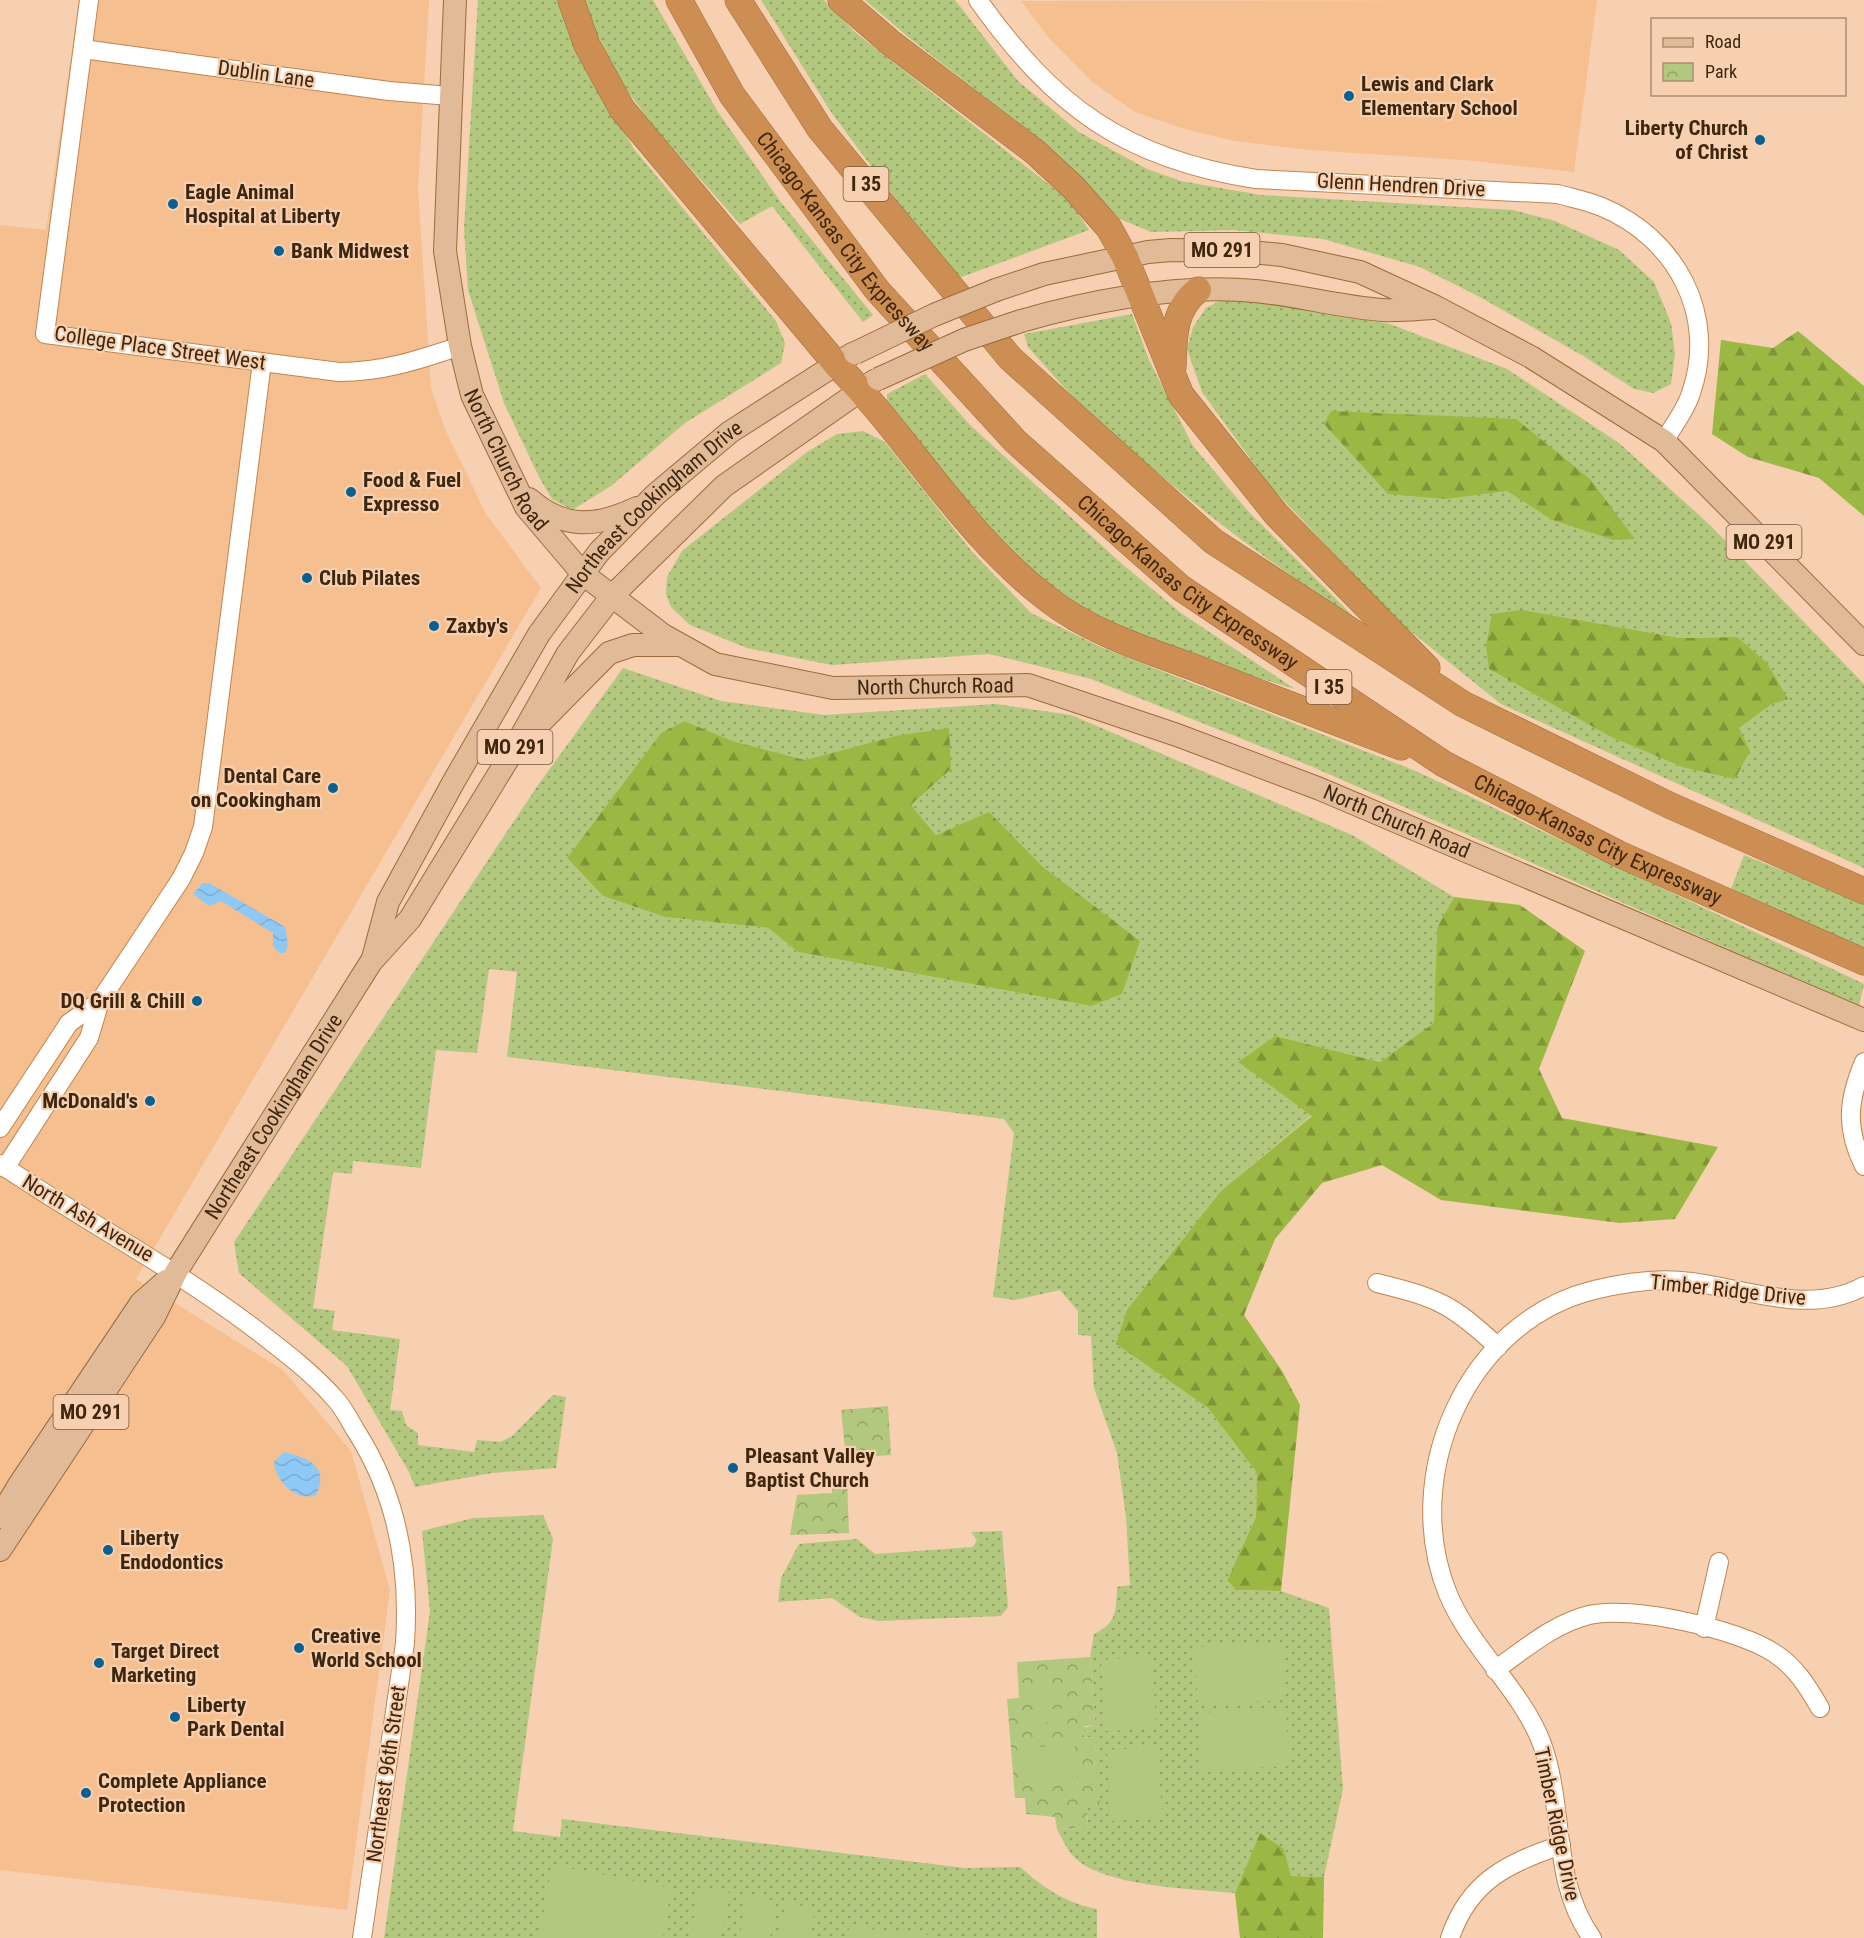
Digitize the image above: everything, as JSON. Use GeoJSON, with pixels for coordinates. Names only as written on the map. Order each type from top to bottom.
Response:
{"type":"FeatureCollection","features":[{"type":"Feature","properties":{"kind":"highway"},"geometry":{"type":"LineString","coordinates":[[571,0],[587,45],[622,109],[869,384],[991,549],[1048,600],[1083,622],[1155,653],[1444,764]]}},
{"type":"Feature","properties":{"kind":"highway","name":"Chicago-Kansas City Expressway"},"geometry":{"type":"LineString","coordinates":[[679,0],[732,95],[877,290],[1015,441],[1181,588],[1444,764],[1620,854],[1864,962]]}},
{"type":"Feature","properties":{"kind":"highway","name":"I 35"},"geometry":{"type":"LineString","coordinates":[[738,0],[820,129],[1010,358],[1214,541],[1463,704],[1669,805],[1864,891]]}},
{"type":"Feature","properties":{"kind":"highway"},"geometry":{"type":"LineString","coordinates":[[841,0],[908,56],[1035,152],[1074,188],[1109,228],[1125,257],[1181,395],[1276,514],[1463,704]]}},
{"type":"Feature","properties":{"kind":"highway"},"geometry":{"type":"LineString","coordinates":[[1173,377],[1176,324],[1181,307],[1198,290]]}},
{"type":"Feature","properties":{"kind":"main road","name":"North Church Road"},"geometry":{"type":"LineString","coordinates":[[455,0],[445,251],[460,346],[472,395],[526,507],[583,574],[678,645],[715,664],[833,688],[1028,685],[1177,735],[1320,789],[1864,1020]]}},
{"type":"Feature","properties":{"kind":"main road","name":"MO 291"},"geometry":{"type":"LineString","coordinates":[[1125,257],[1179,250],[1239,251],[1282,255],[1360,272],[1436,307],[1531,357],[1664,441],[1864,644]]}},
{"type":"Feature","properties":{"kind":"main road","name":"Northeast Cookingham Drive"},"geometry":{"type":"LineString","coordinates":[[372,962],[388,902],[540,634],[599,552],[646,504],[730,432],[845,358],[934,315],[996,290],[1044,274],[1125,257]]}},
{"type":"Feature","properties":{"kind":"main road","name":"MO 291"},"geometry":{"type":"LineString","coordinates":[[1141,297],[1198,290],[1255,291],[1382,310],[1436,307]]}},
{"type":"Feature","properties":{"kind":"main road","name":"Northeast Cookingham Drive"},"geometry":{"type":"LineString","coordinates":[[0,1550],[154,1317],[176,1272],[372,962],[410,919],[511,754],[568,653],[612,596],[724,486],[869,384],[964,340],[1021,321],[1058,310],[1141,297]]}},
{"type":"Feature","properties":{"kind":"main road"},"geometry":{"type":"LineString","coordinates":[[517,488],[536,505],[555,517],[573,522],[590,523],[613,519],[646,504]]}},
{"type":"Feature","properties":{"kind":"main road"},"geometry":{"type":"LineString","coordinates":[[511,754],[609,653],[633,645],[678,645]]}},
{"type":"Feature","properties":{"kind":"main road","name":"Northeast Cookingham Drive"},"geometry":{"type":"LineString","coordinates":[[0,1517],[141,1304],[176,1272]]}},
{"type":"Feature","properties":{"kind":"street","name":"College Place Street West"},"geometry":{"type":"LineString","coordinates":[[89,0],[45,334],[305,369],[367,372],[403,365],[460,346]]}},
{"type":"Feature","properties":{"kind":"street","name":"Glenn Hendren Drive"},"geometry":{"type":"LineString","coordinates":[[981,2],[1032,69],[1078,112],[1105,130],[1174,161],[1214,172],[1256,179],[1558,194],[1602,207],[1627,221],[1653,238],[1673,261],[1689,289],[1699,318],[1699,368],[1690,396],[1664,441]]}},
{"type":"Feature","properties":{"kind":"street","name":"Dublin Lane"},"geometry":{"type":"LineString","coordinates":[[82,49],[389,91],[450,96]]}},
{"type":"Feature","properties":{"kind":"street"},"geometry":{"type":"LineString","coordinates":[[3,1166],[89,1038],[100,1001],[181,879],[194,853],[203,827],[262,362]]}},
{"type":"Feature","properties":{"kind":"street"},"geometry":{"type":"LineString","coordinates":[[0,1128],[69,1023],[100,1001]]}},
{"type":"Feature","properties":{"kind":"street"},"geometry":{"type":"LineString","coordinates":[[1864,1062],[1851,1100],[1849,1125],[1864,1166]]}},
{"type":"Feature","properties":{"kind":"street","name":"North Ash Avenue"},"geometry":{"type":"LineString","coordinates":[[3,1166],[176,1272]]}},
{"type":"Feature","properties":{"kind":"street","name":"Northeast 96th Street"},"geometry":{"type":"LineString","coordinates":[[176,1272],[272,1342],[304,1368],[338,1402],[371,1454],[396,1520],[407,1581],[405,1643],[362,1938]]}},
{"type":"Feature","properties":{"kind":"street","name":"Timber Ridge Drive"},"geometry":{"type":"LineString","coordinates":[[1592,1938],[1574,1908],[1567,1886],[1552,1783],[1541,1740],[1529,1717],[1458,1615],[1448,1594],[1438,1562],[1431,1516],[1437,1460],[1452,1415],[1464,1390],[1498,1347],[1539,1314],[1590,1291],[1640,1280],[1692,1282],[1794,1300],[1840,1296],[1864,1286]]}},
{"type":"Feature","properties":{"kind":"street"},"geometry":{"type":"LineString","coordinates":[[1377,1283],[1429,1296],[1450,1306],[1467,1318],[1498,1347]]}},
{"type":"Feature","properties":{"kind":"street"},"geometry":{"type":"LineString","coordinates":[[1704,1628],[1719,1562]]}},
{"type":"Feature","properties":{"kind":"street"},"geometry":{"type":"LineString","coordinates":[[1495,1670],[1549,1631],[1590,1615],[1633,1613],[1734,1633],[1776,1653],[1808,1687],[1820,1708]]}},
{"type":"Feature","properties":{"kind":"street"},"geometry":{"type":"LineString","coordinates":[[1450,1938],[1459,1916],[1486,1881],[1522,1858],[1561,1845]]}},
{"type":"Feature","properties":{"kind":"shaded area"},"geometry":{"type":"Polygon","coordinates":[[[79,0],[429,0],[418,188],[431,388],[445,429],[486,514],[541,588],[136,1279],[283,1370],[351,1451],[390,1590],[347,1910],[0,1870],[0,225],[46,230],[79,0]]]}},
{"type":"Feature","properties":{"kind":"shaded area","name":"Lewis and Clark Elementary School"},"geometry":{"type":"Polygon","coordinates":[[[1597,0],[1574,172],[1464,160],[1309,150],[1235,141],[1184,129],[1135,112],[1091,81],[1049,38],[1021,1],[1597,0]]]}},
{"type":"Feature","properties":{"kind":"green space"},"geometry":{"type":"Polygon","coordinates":[[[478,0],[563,0],[583,58],[634,149],[776,321],[785,343],[781,363],[685,423],[611,486],[572,510],[552,499],[504,403],[468,290],[464,229],[478,0]]]}},
{"type":"Feature","properties":{"kind":"green space"},"geometry":{"type":"Polygon","coordinates":[[[580,0],[653,0],[718,112],[780,201],[873,315],[863,322],[772,206],[740,224],[654,127],[623,85],[580,0]]]}},
{"type":"Feature","properties":{"kind":"green space"},"geometry":{"type":"Polygon","coordinates":[[[761,0],[824,0],[855,32],[1070,201],[1089,230],[959,278],[915,225],[831,112],[761,0]]]}},
{"type":"Feature","properties":{"kind":"green space"},"geometry":{"type":"Polygon","coordinates":[[[865,0],[955,0],[1018,81],[1079,132],[1147,169],[1181,181],[1260,195],[1513,210],[1555,221],[1619,250],[1654,282],[1671,323],[1675,354],[1671,384],[1653,393],[1634,389],[1585,357],[1478,296],[1420,267],[1323,239],[1234,230],[1151,232],[1120,219],[1042,142],[865,0]]]}},
{"type":"Feature","properties":{"kind":"green space"},"geometry":{"type":"Polygon","coordinates":[[[1222,300],[1270,302],[1390,324],[1507,369],[1619,443],[1710,525],[1864,684],[1864,868],[1501,704],[1399,622],[1270,486],[1202,392],[1187,349],[1193,327],[1206,308],[1222,300]],[[1507,491],[1552,520],[1613,540],[1507,491]],[[1522,610],[1489,669],[1611,737],[1682,767],[1772,704],[1737,637],[1680,638],[1522,610]]]}},
{"type":"Feature","properties":{"kind":"green space"},"geometry":{"type":"Polygon","coordinates":[[[1132,314],[1149,360],[1193,446],[1247,510],[1356,619],[1251,547],[1119,440],[1065,388],[1028,347],[1024,334],[1132,314]]]}},
{"type":"Feature","properties":{"kind":"green space"},"geometry":{"type":"Polygon","coordinates":[[[1798,331],[1864,386],[1864,516],[1819,478],[1748,457],[1712,434],[1721,340],[1773,348],[1798,331]]]}},
{"type":"Feature","properties":{"kind":"green space"},"geometry":{"type":"Polygon","coordinates":[[[925,374],[970,425],[1121,563],[1181,613],[1295,689],[1186,656],[1067,602],[1005,545],[947,483],[887,404],[887,394],[925,374]]]}},
{"type":"Feature","properties":{"kind":"green space"},"geometry":{"type":"Polygon","coordinates":[[[1331,411],[1516,419],[1590,479],[1635,539],[1613,540],[1552,520],[1507,491],[1445,499],[1388,494],[1324,424],[1331,411]]]}},
{"type":"Feature","properties":{"kind":"green space"},"geometry":{"type":"Polygon","coordinates":[[[863,431],[885,442],[974,554],[1031,613],[1101,647],[1418,772],[1864,984],[1859,1006],[1308,765],[1091,679],[989,654],[832,665],[747,648],[690,625],[671,607],[666,594],[667,577],[682,551],[807,452],[837,434],[863,431]]]}},
{"type":"Feature","properties":{"kind":"green space"},"geometry":{"type":"Polygon","coordinates":[[[1522,610],[1680,638],[1737,637],[1767,663],[1788,699],[1772,704],[1739,728],[1750,751],[1735,779],[1682,767],[1611,737],[1489,669],[1486,646],[1492,614],[1522,610]]]}},
{"type":"Feature","properties":{"kind":"green space"},"geometry":{"type":"Polygon","coordinates":[[[623,668],[721,701],[824,715],[996,704],[1071,715],[1352,835],[1454,897],[1437,928],[1435,1023],[1380,1062],[1275,1036],[1238,1062],[1312,1115],[1222,1190],[1116,1344],[1208,1408],[1257,1473],[1256,1517],[1227,1582],[1236,1590],[1281,1591],[1329,1608],[1343,1789],[1324,1877],[1291,1876],[1284,1849],[1260,1834],[1235,1893],[1127,1881],[1088,1867],[1074,1857],[1057,1829],[1088,1827],[1087,1808],[1099,1805],[1095,1738],[1084,1737],[1083,1728],[1095,1725],[1090,1657],[1094,1634],[1102,1630],[1114,1615],[1117,1587],[1130,1585],[1126,1517],[1117,1453],[1094,1388],[1091,1336],[1078,1335],[1078,1311],[1060,1290],[1015,1300],[993,1297],[1014,1133],[1004,1119],[507,1057],[517,972],[489,969],[477,1053],[436,1050],[421,1168],[353,1161],[352,1174],[333,1172],[313,1308],[335,1311],[332,1330],[400,1339],[390,1410],[402,1411],[406,1425],[418,1433],[418,1445],[474,1452],[477,1440],[501,1442],[512,1436],[553,1395],[566,1397],[556,1468],[492,1473],[415,1487],[409,1472],[347,1366],[239,1273],[234,1242],[538,785],[623,668]],[[684,721],[661,733],[567,858],[603,896],[665,917],[768,928],[798,952],[1091,1006],[1043,867],[989,813],[936,835],[911,805],[951,769],[895,736],[805,760],[733,741],[684,721]]]}},
{"type":"Feature","properties":{"kind":"green space"},"geometry":{"type":"Polygon","coordinates":[[[684,721],[733,741],[805,760],[895,736],[949,728],[951,769],[911,805],[936,835],[989,812],[1043,867],[1140,941],[1122,994],[1091,1006],[798,952],[768,928],[665,917],[603,896],[567,858],[661,733],[684,721]]]}},
{"type":"Feature","properties":{"kind":"green space"},"geometry":{"type":"Polygon","coordinates":[[[1744,855],[1864,903],[1864,949],[1731,889],[1744,855]]]}},
{"type":"Feature","properties":{"kind":"green space"},"geometry":{"type":"Polygon","coordinates":[[[1454,897],[1520,905],[1585,951],[1539,1069],[1562,1118],[1718,1147],[1675,1219],[1620,1223],[1441,1200],[1382,1165],[1322,1183],[1275,1239],[1244,1315],[1282,1371],[1300,1405],[1281,1591],[1236,1590],[1227,1581],[1256,1517],[1257,1473],[1208,1408],[1116,1344],[1127,1310],[1222,1190],[1312,1116],[1238,1062],[1275,1036],[1380,1062],[1434,1023],[1437,928],[1454,897]]]}},
{"type":"Feature","properties":{"kind":"green space"},"geometry":{"type":"Polygon","coordinates":[[[888,1406],[891,1455],[846,1458],[841,1410],[888,1406]]]}},
{"type":"Feature","properties":{"kind":"green space"},"geometry":{"type":"Polygon","coordinates":[[[847,1478],[849,1533],[790,1535],[797,1495],[832,1493],[832,1480],[847,1478]]]}},
{"type":"Feature","properties":{"kind":"green space"},"geometry":{"type":"Polygon","coordinates":[[[543,1515],[553,1539],[513,1831],[560,1837],[562,1819],[965,1868],[1020,1867],[1056,1894],[1075,1903],[1097,1909],[1097,1938],[384,1938],[430,1611],[422,1531],[473,1518],[543,1515]]]}},
{"type":"Feature","properties":{"kind":"green space"},"geometry":{"type":"Polygon","coordinates":[[[1002,1531],[1008,1607],[1001,1616],[879,1621],[860,1617],[832,1598],[778,1602],[781,1578],[799,1544],[857,1539],[875,1554],[973,1547],[977,1540],[971,1532],[1002,1531]]]}},
{"type":"Feature","properties":{"kind":"green space"},"geometry":{"type":"Polygon","coordinates":[[[1282,1642],[1285,1700],[1198,1705],[1195,1647],[1282,1642]]]}},
{"type":"Feature","properties":{"kind":"green space"},"geometry":{"type":"Polygon","coordinates":[[[1152,1656],[1156,1728],[1106,1731],[1101,1660],[1152,1656]]]}},
{"type":"Feature","properties":{"kind":"green space"},"geometry":{"type":"Polygon","coordinates":[[[1090,1657],[1095,1725],[1085,1726],[1083,1734],[1086,1738],[1095,1738],[1100,1805],[1087,1808],[1088,1827],[1057,1829],[1055,1817],[1026,1814],[1025,1798],[1015,1798],[1007,1699],[1019,1698],[1017,1662],[1090,1657]]]}},
{"type":"Feature","properties":{"kind":"green space"},"geometry":{"type":"Polygon","coordinates":[[[1064,1689],[1065,1703],[1036,1704],[1035,1691],[1064,1689]]]}},
{"type":"Feature","properties":{"kind":"green space"},"geometry":{"type":"Polygon","coordinates":[[[1065,1708],[1066,1721],[1037,1723],[1036,1710],[1065,1708]]]}},
{"type":"Feature","properties":{"kind":"green space"},"geometry":{"type":"Polygon","coordinates":[[[1286,1708],[1289,1766],[1201,1771],[1198,1713],[1286,1708]]]}},
{"type":"Feature","properties":{"kind":"green space"},"geometry":{"type":"Polygon","coordinates":[[[1075,1745],[1077,1778],[1019,1782],[1017,1748],[1075,1745]]]}},
{"type":"Feature","properties":{"kind":"green space"},"geometry":{"type":"Polygon","coordinates":[[[1158,1747],[1162,1818],[1112,1821],[1107,1750],[1158,1747]]]}},
{"type":"Feature","properties":{"kind":"green space"},"geometry":{"type":"Polygon","coordinates":[[[1260,1833],[1284,1849],[1291,1876],[1324,1877],[1323,1938],[1240,1938],[1235,1893],[1260,1833]]]}},
{"type":"Feature","properties":{"kind":"green space"},"geometry":{"type":"Polygon","coordinates":[[[552,1865],[671,1888],[663,1938],[539,1937],[552,1865]]]}},
{"type":"Feature","properties":{"kind":"green space"},"geometry":{"type":"Polygon","coordinates":[[[700,1887],[730,1893],[721,1938],[690,1936],[700,1887]]]}},
{"type":"Feature","properties":{"kind":"green space"},"geometry":{"type":"Polygon","coordinates":[[[747,1895],[777,1901],[770,1938],[739,1938],[747,1895]]]}},
{"type":"Feature","properties":{"kind":"green space"},"geometry":{"type":"Polygon","coordinates":[[[786,1903],[815,1908],[810,1938],[779,1938],[786,1903]]]}},
{"type":"Feature","properties":{"kind":"green space"},"geometry":{"type":"Polygon","coordinates":[[[849,1927],[959,1938],[848,1938],[849,1927]]]}},
{"type":"Feature","properties":{"kind":"water"},"geometry":{"type":"Polygon","coordinates":[[[203,883],[209,883],[285,927],[288,945],[285,953],[280,953],[273,946],[273,933],[221,901],[209,906],[193,894],[203,883]]]}},
{"type":"Feature","properties":{"kind":"water"},"geometry":{"type":"Polygon","coordinates":[[[284,1452],[301,1457],[318,1470],[320,1485],[316,1495],[301,1496],[288,1489],[283,1483],[274,1462],[284,1452]]]}},
{"type":"Feature","properties":{"kind":"place","name":"Lewis and Clark Elementary School"},"geometry":{"type":"Point","coordinates":[1349,96]}},
{"type":"Feature","properties":{"kind":"place","name":"Liberty Church of Christ"},"geometry":{"type":"Point","coordinates":[1760,140]}},
{"type":"Feature","properties":{"kind":"place","name":"Eagle Animal Hospital at Liberty"},"geometry":{"type":"Point","coordinates":[173,204]}},
{"type":"Feature","properties":{"kind":"place","name":"Bank Midwest"},"geometry":{"type":"Point","coordinates":[279,251]}},
{"type":"Feature","properties":{"kind":"place","name":"Food & Fuel Expresso"},"geometry":{"type":"Point","coordinates":[351,492]}},
{"type":"Feature","properties":{"kind":"place","name":"Club Pilates"},"geometry":{"type":"Point","coordinates":[307,578]}},
{"type":"Feature","properties":{"kind":"place","name":"Zaxby's"},"geometry":{"type":"Point","coordinates":[434,626]}},
{"type":"Feature","properties":{"kind":"place","name":"Dental Care on Cookingham"},"geometry":{"type":"Point","coordinates":[333,788]}},
{"type":"Feature","properties":{"kind":"place","name":"DQ Grill & Chill"},"geometry":{"type":"Point","coordinates":[197,1001]}},
{"type":"Feature","properties":{"kind":"place","name":"McDonald's"},"geometry":{"type":"Point","coordinates":[150,1101]}},
{"type":"Feature","properties":{"kind":"place","name":"Pleasant Valley Baptist Church"},"geometry":{"type":"Point","coordinates":[733,1468]}},
{"type":"Feature","properties":{"kind":"place","name":"Liberty Endodontics"},"geometry":{"type":"Point","coordinates":[108,1550]}},
{"type":"Feature","properties":{"kind":"place","name":"Creative World School"},"geometry":{"type":"Point","coordinates":[299,1648]}},
{"type":"Feature","properties":{"kind":"place","name":"Target Direct Marketing"},"geometry":{"type":"Point","coordinates":[99,1663]}},
{"type":"Feature","properties":{"kind":"place","name":"Liberty Park Dental"},"geometry":{"type":"Point","coordinates":[175,1717]}},
{"type":"Feature","properties":{"kind":"place","name":"Complete Appliance Protection"},"geometry":{"type":"Point","coordinates":[86,1793]}}]}
